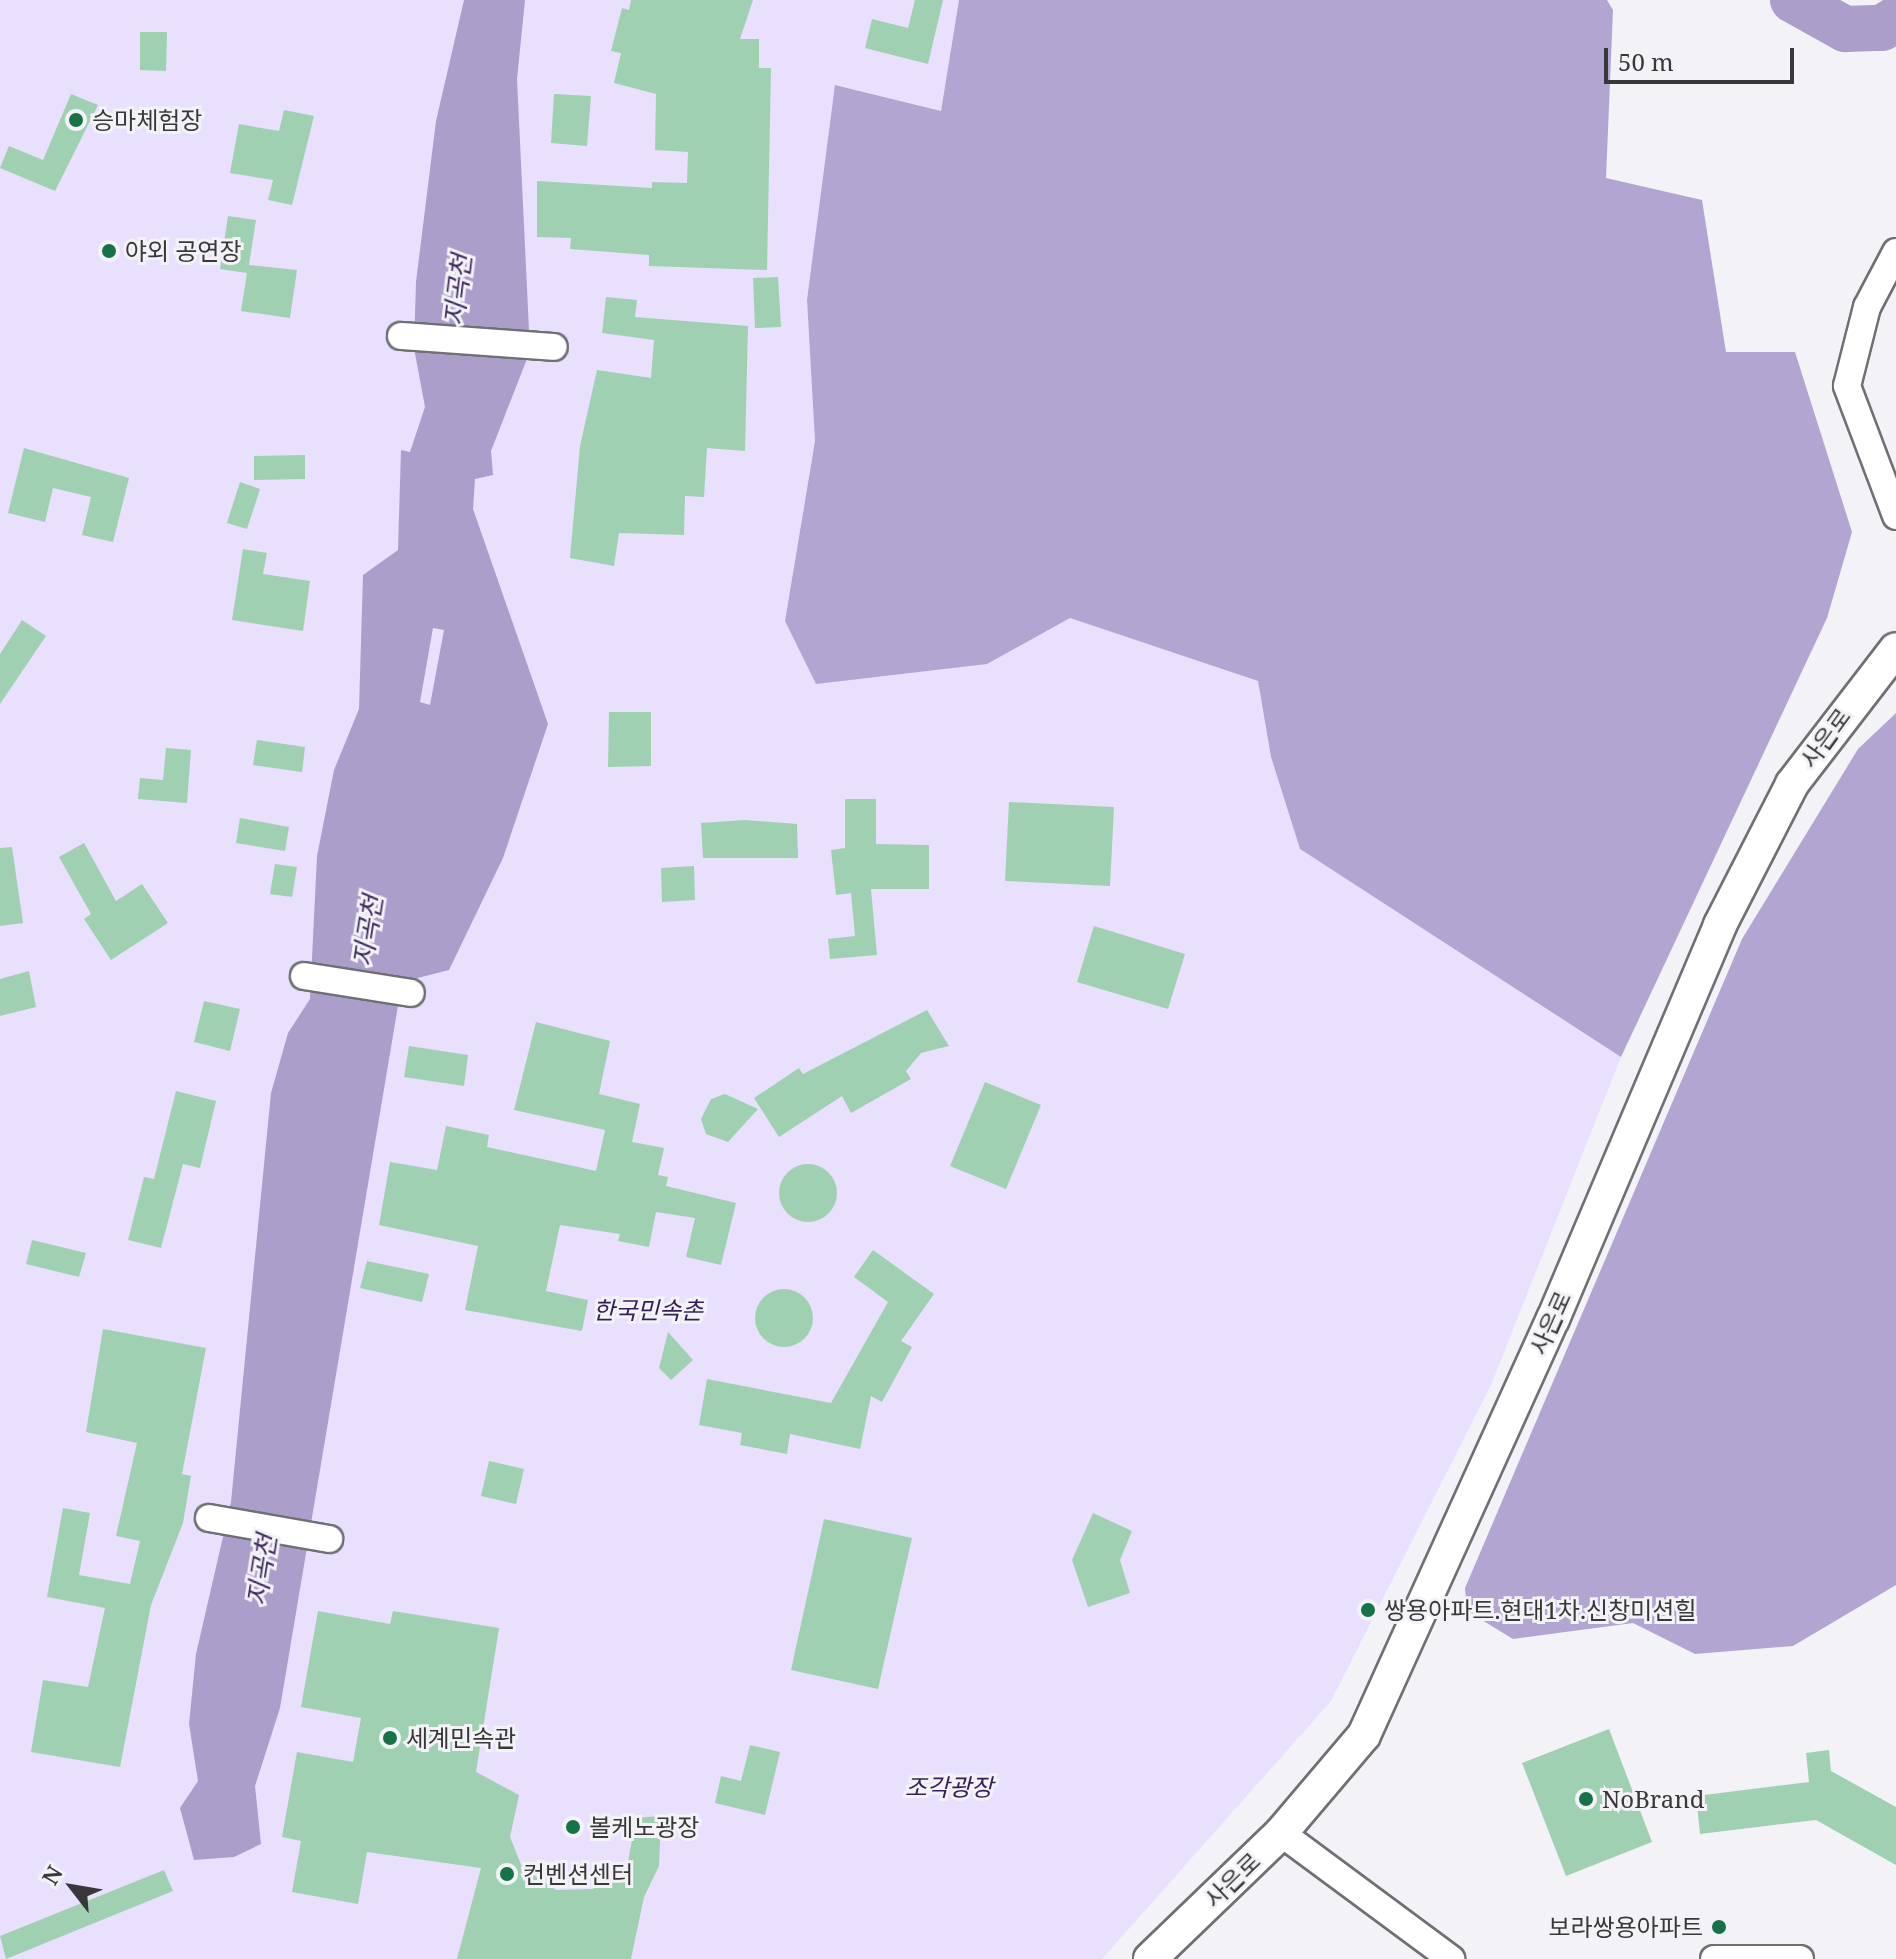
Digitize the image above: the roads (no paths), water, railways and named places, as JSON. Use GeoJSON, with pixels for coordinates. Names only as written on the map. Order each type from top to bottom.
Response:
{"type":"FeatureCollection","features":[{"type":"Feature","properties":{"kind":"main road","name":"사은로"},"geometry":{"type":"LineString","coordinates":[[1150,1959],[1281,1833],[1364,1735],[1553,1319],[1720,925],[1792,784],[1896,649]]}},
{"type":"Feature","properties":{"kind":"street"},"geometry":{"type":"LineString","coordinates":[[1896,252],[1867,307],[1847,386],[1896,516]]}},
{"type":"Feature","properties":{"kind":"street"},"geometry":{"type":"LineString","coordinates":[[401,336],[554,347]]}},
{"type":"Feature","properties":{"kind":"street"},"geometry":{"type":"LineString","coordinates":[[304,976],[411,993]]}},
{"type":"Feature","properties":{"kind":"street"},"geometry":{"type":"LineString","coordinates":[[209,1518],[329,1539]]}},
{"type":"Feature","properties":{"kind":"street"},"geometry":{"type":"LineString","coordinates":[[1281,1833],[1451,1959]]}},
{"type":"Feature","properties":{"kind":"street"},"geometry":{"type":"LineString","coordinates":[[1714,1959],[1800,1959]]}},
{"type":"Feature","properties":{"kind":"water"},"geometry":{"type":"Polygon","coordinates":[[[464,0],[525,0],[517,79],[530,351],[491,451],[493,475],[475,479],[473,509],[548,724],[503,858],[449,970],[402,982],[280,1708],[255,1786],[261,1844],[234,1857],[194,1860],[180,1808],[198,1781],[189,1724],[196,1654],[231,1502],[271,1093],[288,1033],[310,999],[317,856],[334,770],[359,709],[363,575],[398,550],[401,450],[410,452],[425,407],[414,348],[416,282],[436,121],[464,0]],[[433,628],[420,702],[430,705],[444,630],[433,628]]]}},
{"type":"Feature","properties":{"kind":"waterway","name":"지곡천"},"geometry":{"type":"LineString","coordinates":[[1793,0],[1845,29],[1882,28],[1896,19]]}},
{"type":"Feature","properties":{"kind":"place","name":"승마체험장"},"geometry":{"type":"Point","coordinates":[76,120]}},
{"type":"Feature","properties":{"kind":"place","name":"야외 공연장"},"geometry":{"type":"Point","coordinates":[109,251]}},
{"type":"Feature","properties":{"kind":"place","name":"쌍용아파트.현대1차.신창미션힐"},"geometry":{"type":"Point","coordinates":[1368,1610]}},
{"type":"Feature","properties":{"kind":"place","name":"세계민속관"},"geometry":{"type":"Point","coordinates":[390,1738]}},
{"type":"Feature","properties":{"kind":"place","name":"NoBrand"},"geometry":{"type":"Point","coordinates":[1586,1799]}},
{"type":"Feature","properties":{"kind":"place","name":"볼케노광장"},"geometry":{"type":"Point","coordinates":[573,1827]}},
{"type":"Feature","properties":{"kind":"place","name":"컨벤션센터"},"geometry":{"type":"Point","coordinates":[507,1874]}},
{"type":"Feature","properties":{"kind":"place","name":"보라쌍용아파트"},"geometry":{"type":"Point","coordinates":[1719,1927]}},
{"type":"Feature","properties":{"kind":"park label","name":"한국민속촌"},"geometry":{"type":"Point","coordinates":[648,1310]}},
{"type":"Feature","properties":{"kind":"park label","name":"조각광장"},"geometry":{"type":"Point","coordinates":[949,1787]}}]}
